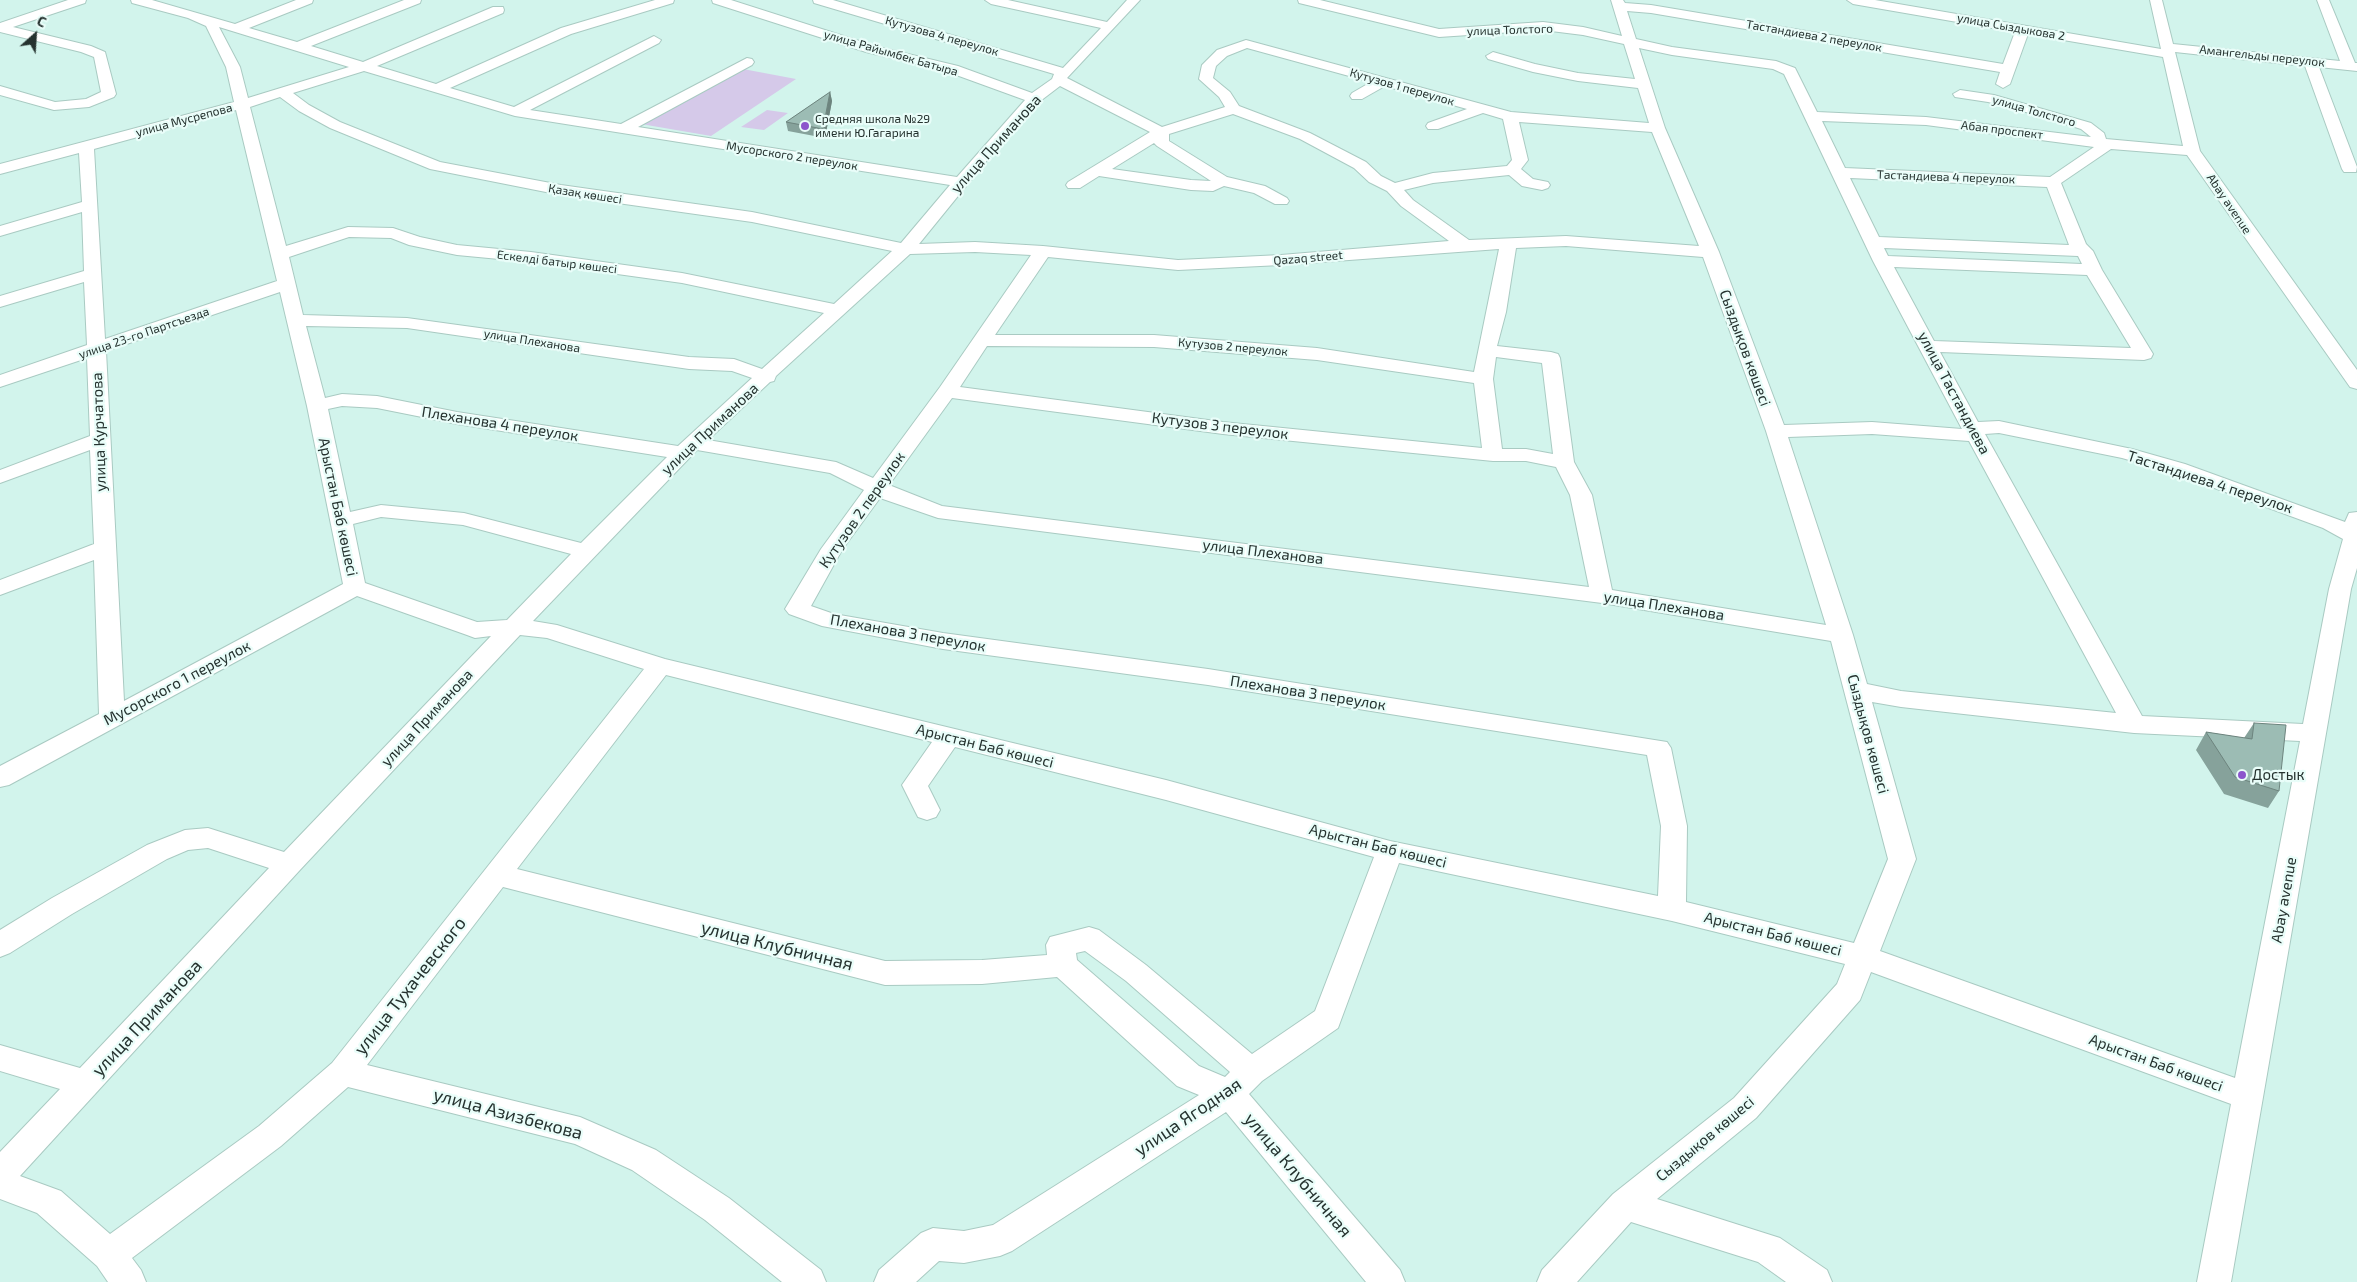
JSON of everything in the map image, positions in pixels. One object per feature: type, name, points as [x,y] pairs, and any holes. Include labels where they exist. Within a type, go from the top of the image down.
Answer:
[{"type":"street","points":[[0,28],[80,0]]},
{"type":"street","name":"Арыстан Баб көшесі","points":[[137,0],[169,9],[193,7],[211,24],[233,67],[244,104],[279,254],[288,283],[294,320],[317,406],[355,587],[475,630],[512,628],[549,630],[660,666],[1166,790],[1390,851],[1672,910],[1863,956],[2249,1097]]},
{"type":"street","points":[[236,28],[307,0]]},
{"type":"street","points":[[300,46],[415,0]]},
{"type":"street","points":[[438,88],[566,30],[668,0]]},
{"type":"street","name":"улица Райымбек Батыра","points":[[718,0],[871,49],[952,69],[1034,99]]},
{"type":"street","name":"Кутузова 4 переулок","points":[[819,0],[1062,76]]},
{"type":"street","points":[[991,0],[1109,26]]},
{"type":"street","name":"улица Приманова","points":[[0,1175],[289,864],[586,551],[688,448],[905,249],[960,182],[1034,99],[1062,76],[1134,0]]},
{"type":"street","name":"улица Толстого","points":[[1304,0],[1439,33],[1543,26],[1629,35],[1672,51],[1776,65]]},
{"type":"street","name":"улица Сыздыкова 2","points":[[1853,0],[2168,51]]},
{"type":"street","name":"Abay avenue","points":[[2156,0],[2192,151],[2357,383]]},
{"type":"street","points":[[2323,0],[2353,66]]},
{"type":"street","name":"Сыздықов көшесі","points":[[1554,1282],[1626,1205],[1745,1108],[1849,991],[1902,859],[1841,635],[1776,431],[1710,252],[1658,128],[1618,3]]},
{"type":"street","name":"Тастандиева 2 переулок","points":[[1618,3],[2008,69]]},
{"type":"street","name":"Мусорского 2 переулок","points":[[193,7],[236,28],[516,112],[960,182]]},
{"type":"street","points":[[366,66],[498,10]]},
{"type":"street","points":[[1516,16],[1576,20],[1629,35]]},
{"type":"street","points":[[0,28],[86,49],[100,55],[109,94],[89,103],[54,106],[0,90]]},
{"type":"street","points":[[2000,92],[2023,29]]},
{"type":"street","points":[[516,112],[654,40]]},
{"type":"street","name":"Кутузов 1 переулок","points":[[1233,109],[1225,95],[1206,79],[1208,65],[1222,53],[1246,44],[1510,116],[1526,119],[1658,128]]},
{"type":"street","name":"Амангельды переулок","points":[[2168,51],[2310,61],[2353,66]]},
{"type":"street","points":[[1493,56],[1532,68],[1578,77],[1644,84]]},
{"type":"street","points":[[2310,61],[2350,169]]},
{"type":"street","points":[[623,129],[747,62]]},
{"type":"street","name":"улица Тастандиева","points":[[1776,65],[1790,71],[1810,116],[1840,173],[1882,261],[2134,724]]},
{"type":"street","name":"улица Мусрепова","points":[[0,169],[244,104],[366,66]]},
{"type":"street","points":[[1062,76],[1161,132]]},
{"type":"street","points":[[1357,96],[1384,81]]},
{"type":"street","name":"Қазақ көшесі","points":[[281,91],[304,108],[335,126],[436,166],[494,179],[561,190],[752,217],[905,249]]},
{"type":"street","name":"улица Толстого","points":[[1960,94],[1989,98],[2086,126],[2099,136],[2103,143]]},
{"type":"street","points":[[1074,185],[1161,132],[1233,109],[1304,136],[1360,165],[1375,179],[1393,188],[1407,203],[1465,245]]},
{"type":"street","points":[[1433,126],[1480,109]]},
{"type":"street","points":[[1510,116],[1520,160],[1512,170]]},
{"type":"street","name":"Абая проспект","points":[[1810,116],[1926,121],[2103,143],[2192,151]]},
{"type":"street","points":[[1161,132],[1162,143],[1222,181],[1260,189],[1280,201]]},
{"type":"street","points":[[1928,346],[2144,354],[2093,270],[2084,251],[2078,246],[2052,182],[2103,143]]},
{"type":"street","name":"улица Курчатова","points":[[86,146],[112,718]]},
{"type":"street","points":[[1393,188],[1433,178],[1512,170],[1528,183],[1542,185]]},
{"type":"street","points":[[1095,171],[1190,185],[1213,186],[1222,181]]},
{"type":"street","name":"Тастандиева 4 переулок","points":[[1840,173],[2052,182]]},
{"type":"street","points":[[0,231],[90,205]]},
{"type":"street","name":"Ескелді батыр көшесі","points":[[279,254],[348,232],[393,233],[415,241],[457,250],[531,257],[682,278],[837,310]]},
{"type":"street","name":"Qazaq street","points":[[905,249],[975,247],[1043,251],[1178,265],[1281,260],[1509,242],[1566,241],[1710,252]]},
{"type":"street","points":[[1493,455],[1483,379],[1509,242]]},
{"type":"street","points":[[1874,242],[2084,251]]},
{"type":"street","name":"Кутузов 2 переулок","points":[[797,609],[832,548],[947,391],[980,340],[1043,251]]},
{"type":"street","points":[[1882,261],[2093,270]]},
{"type":"street","points":[[0,302],[92,274]]},
{"type":"street","name":"улица 23-го Партсъезда","points":[[0,381],[288,283]]},
{"type":"street","name":"улица Плеханова","points":[[294,320],[407,323],[689,364],[734,366],[767,377]]},
{"type":"street","name":"Кутузов 2 переулок","points":[[980,340],[1173,342],[1317,354],[1483,379]]},
{"type":"street","points":[[1487,350],[1551,358],[1564,462],[1581,495],[1602,596]]},
{"type":"street","name":"Кутузов 3 переулок","points":[[947,391],[1222,428],[1493,455],[1526,455],[1564,462]]},
{"type":"street","name":"Плеханова 4 переулок","points":[[317,406],[342,400],[377,402],[457,418],[688,448]]},
{"type":"street","name":"Тастандиева 4 переулок","points":[[1776,431],[1872,428],[1975,432],[1999,427],[2125,453],[2178,468],[2331,524],[2356,531]]},
{"type":"street","points":[[0,477],[99,440]]},
{"type":"street","name":"улица Плеханова","points":[[688,448],[836,468],[896,498],[938,512],[1602,596],[1841,635]]},
{"type":"street","points":[[340,521],[381,511],[464,519],[586,551]]},
{"type":"street","name":"Abay avenue","points":[[2214,1282],[2314,733],[2348,594],[2356,531]]},
{"type":"street","points":[[0,588],[104,548]]},
{"type":"street","name":"Мусорского 1 переулок","points":[[0,778],[355,587]]},
{"type":"street","name":"Плеханова 3 переулок","points":[[797,609],[830,621],[943,641],[1196,676],[1658,748],[1674,826],[1672,910]]},
{"type":"street","name":"улица Тухачевского","points":[[109,1255],[270,1136],[344,1072],[660,666]]},
{"type":"street","points":[[1857,691],[1901,699],[2134,724],[2314,733]]},
{"type":"street","points":[[927,810],[915,785],[949,737]]},
{"type":"street","points":[[0,945],[62,906],[157,852],[185,840],[208,838],[289,864]]},
{"type":"street","name":"улица Ягодная","points":[[891,1282],[933,1244],[964,1247],[1000,1240],[1240,1082],[1327,1019],[1390,851]]},
{"type":"street","name":"улица Клубничная","points":[[497,875],[885,973],[982,972],[1063,965]]},
{"type":"street","name":"улица Клубничная","points":[[1240,1082],[1188,1076],[1063,965],[1060,945],[1089,938],[1136,973],[1240,1082],[1388,1282]]},
{"type":"street","name":"улица Приманова","points":[[0,1058],[86,1083]]},
{"type":"street","name":"улица Азизбекова","points":[[344,1072],[580,1131],[635,1156],[716,1209],[809,1282]]},
{"type":"street","points":[[0,1184],[49,1202],[109,1255],[129,1282]]},
{"type":"street","points":[[1626,1205],[1768,1249],[1815,1282]]},
{"type":"shaded area","points":[[743,69],[796,79],[711,136],[641,124]]},
{"type":"shaded area","points":[[767,110],[788,113],[764,130],[741,127]]},
{"type":"building","points":[[830,92],[823,129],[786,122]]},
{"type":"building","points":[[2254,723],[2286,725],[2279,791],[2235,777],[2206,732],[2252,739]]},
{"type":"place","name":"Средняя школа №29 имени Ю.Гагарина","points":[[805,126]]},
{"type":"place","name":"Достык","points":[[2242,775]]}]
